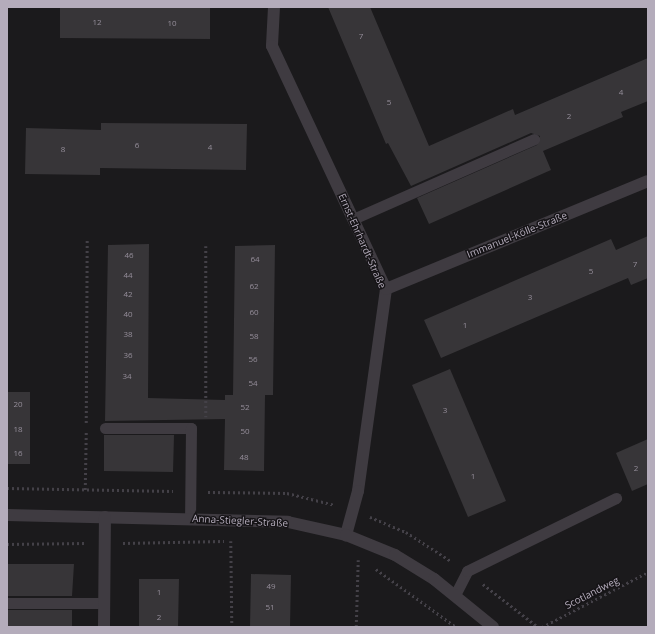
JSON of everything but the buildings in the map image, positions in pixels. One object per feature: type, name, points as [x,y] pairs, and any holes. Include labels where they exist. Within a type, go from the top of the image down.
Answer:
[{"type":"street","name":"Ernst-Ehrhardt-Straße","points":[[274,7],[272,46],[386,289],[358,491],[346,535]]},
{"type":"street","name":"Immanuel-Kölle-Straße","points":[[386,289],[648,181]]},
{"type":"street","name":"Anna-Stiegler-Straße","points":[[7,514],[190,518],[288,522],[346,535],[395,555],[455,596],[493,627]]},
{"type":"street","points":[[104,627],[105,517]]},
{"type":"lane","points":[[353,219],[534,138]]},
{"type":"lane","points":[[105,428],[191,428],[190,518]]},
{"type":"lane","points":[[455,596],[467,571],[616,498]]},
{"type":"lane","points":[[7,603],[104,603]]},
{"type":"path","points":[[85,490],[87,238]]},
{"type":"path","points":[[206,246],[206,420]]},
{"type":"path","points":[[206,484],[206,492]]},
{"type":"path","points":[[232,541],[232,627]]},
{"type":"path","points":[[7,544],[238,541]]},
{"type":"path","points":[[350,555],[358,557],[364,561]]},
{"type":"path","points":[[356,627],[358,557]]},
{"type":"path","points":[[370,565],[456,627]]},
{"type":"path","name":"Scotlandweg","points":[[542,627],[648,572]]}]
